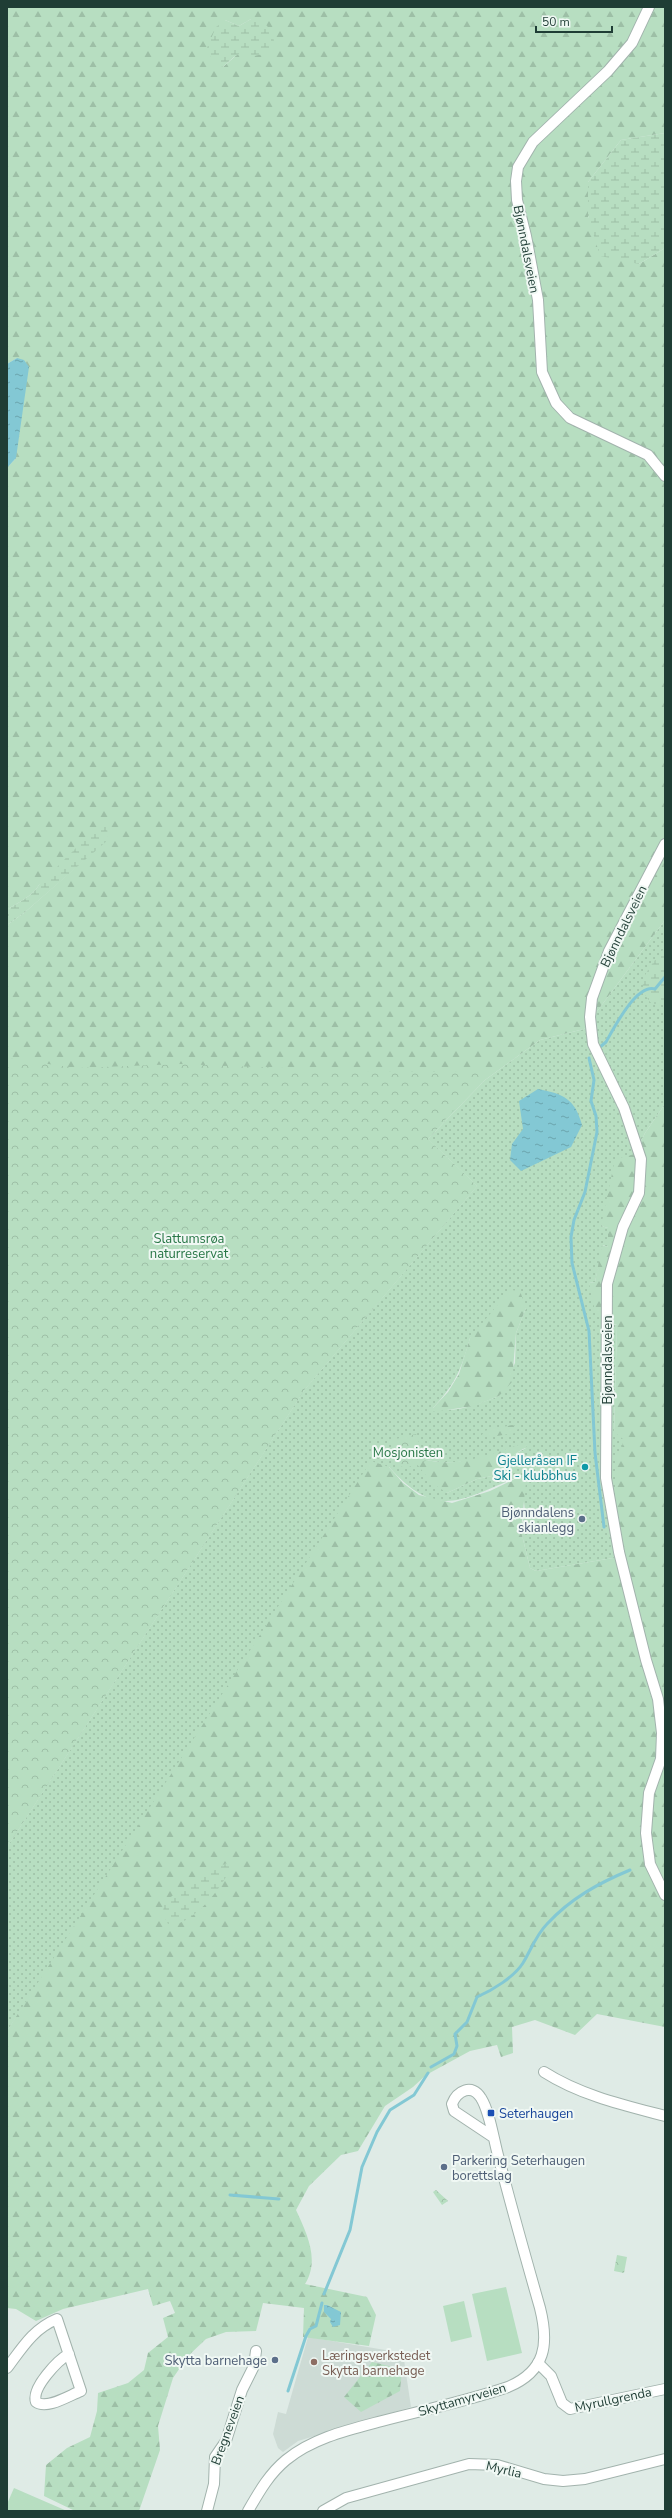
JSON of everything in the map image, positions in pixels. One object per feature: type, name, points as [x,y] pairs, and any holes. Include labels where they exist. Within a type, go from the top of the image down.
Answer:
[{"type":"street","name":"Bjønndalsveien","points":[[649,7],[632,43],[608,71],[533,142],[518,167],[516,181],[517,200],[526,236],[538,300],[542,372],[556,403],[570,418],[648,455],[665,476]]},
{"type":"street","name":"Bjønndalsveien","points":[[665,844],[608,951],[592,998],[590,1017],[593,1044],[624,1108],[641,1159],[639,1193],[623,1227],[607,1284],[606,1472],[619,1552],[646,1660],[658,1699],[662,1733],[661,1759],[649,1793],[646,1833],[650,1864],[665,1895]]},
{"type":"street","points":[[544,2072],[565,2084],[592,2095],[665,2116]]},
{"type":"street","name":"Skyttamyrveien","points":[[248,2511],[264,2484],[277,2469],[298,2451],[326,2438],[508,2387],[527,2376],[538,2363],[545,2344],[544,2325],[493,2138],[481,2097],[470,2090],[458,2094],[452,2104],[454,2111],[461,2118],[493,2138]]},
{"type":"street","points":[[7,2368],[31,2335],[42,2326],[57,2319],[69,2354],[81,2391],[47,2404],[39,2405],[34,2398],[37,2390],[58,2360],[69,2354]]},
{"type":"street","name":"Bregneveien","points":[[207,2511],[214,2484],[215,2457],[226,2441],[242,2390],[254,2366],[256,2351]]},
{"type":"street","name":"Myrullgrenda","points":[[538,2363],[551,2376],[562,2403],[570,2409],[665,2389]]},
{"type":"street","name":"Myrlia","points":[[323,2511],[346,2498],[469,2464],[497,2465],[544,2479],[563,2481],[585,2479],[665,2459]]},
{"type":"shaded area","points":[[308,2337],[403,2353],[411,2407],[298,2441],[283,2452],[278,2448],[273,2434],[278,2412],[286,2414]]},
{"type":"green space","points":[[7,7],[665,7],[665,133],[621,140],[588,182],[588,217],[639,264],[665,248],[665,920],[584,1029],[540,1040],[485,1080],[428,1139],[477,1186],[305,1389],[7,1847],[7,925],[24,913],[108,839],[39,885],[29,896],[7,910],[7,468],[16,458],[17,358],[7,364]],"holes":[[[251,19],[246,51],[240,52],[223,67],[225,20],[239,26]]]},
{"type":"green space","points":[[251,19],[260,19],[272,31],[275,46],[263,54],[254,56],[241,53],[223,67],[216,64],[206,50],[216,27],[225,20],[239,26]]},
{"type":"green space","points":[[665,133],[665,248],[639,264],[600,256],[588,216],[588,182],[621,140]]},
{"type":"green space","points":[[99,825],[107,827],[108,840],[24,913],[7,925],[7,910],[33,893],[39,885]]},
{"type":"green space","points":[[665,920],[665,1104],[645,1133],[601,1226],[608,1228],[608,1247],[603,1245],[595,1282],[589,1283],[605,1322],[617,1325],[614,1431],[623,1438],[625,1556],[536,1571],[530,1568],[521,1531],[525,1511],[521,1476],[467,1498],[452,1501],[437,1500],[423,1495],[407,1484],[389,1467],[7,2031],[7,1847],[305,1389],[477,1186],[428,1139],[485,1080],[540,1040],[584,1029]],"holes":[[[526,1308],[516,1333],[515,1363],[499,1396],[475,1405],[458,1409],[442,1410],[433,1408],[457,1376],[470,1338]],[[526,1448],[515,1454],[497,1475],[477,1479],[447,1493],[422,1459],[461,1462],[487,1458]]]},
{"type":"green space","points":[[665,947],[665,1004],[652,1004],[643,989],[643,982],[649,968]]},
{"type":"green space","name":"Slattumsrøa naturreservat","points":[[7,1058],[76,1068],[181,1064],[361,1071],[452,1072],[476,1067],[483,1077],[428,1139],[477,1186],[305,1389],[7,1847]]},
{"type":"green space","points":[[665,1104],[665,2027],[597,2014],[575,2035],[535,2020],[512,2027],[513,2053],[501,2057],[497,2045],[470,2051],[426,2075],[413,2087],[385,2106],[358,2151],[341,2155],[309,2186],[296,2210],[308,2238],[312,2256],[309,2275],[305,2284],[367,2297],[376,2315],[369,2346],[303,2337],[304,2308],[263,2303],[256,2331],[226,2332],[206,2339],[188,2356],[173,2378],[158,2426],[160,2450],[139,2511],[75,2511],[44,2496],[46,2465],[67,2448],[90,2437],[97,2411],[98,2393],[128,2383],[144,2370],[148,2353],[168,2337],[163,2318],[175,2313],[170,2301],[153,2306],[148,2289],[63,2309],[36,2321],[16,2309],[7,2308],[7,2031],[371,1461],[389,1467],[403,1483],[419,1495],[452,1503],[490,1491],[521,1476],[526,1481],[521,1531],[530,1568],[536,1571],[625,1556],[616,1514],[615,1457],[622,1451],[623,1439],[614,1432],[617,1325],[596,1316],[589,1283],[595,1282],[602,1245],[608,1247],[608,1228],[601,1226],[615,1159],[635,1154],[645,1133]]},
{"type":"green space","points":[[510,1290],[520,1291],[526,1308],[516,1333],[512,1382],[499,1396],[474,1406],[433,1412],[433,1408],[448,1392],[459,1374],[470,1338]]},
{"type":"green space","points":[[512,1425],[519,1427],[515,1433],[491,1437],[482,1435],[484,1431]]},
{"type":"green space","name":"Mosjonisten","points":[[416,1434],[423,1454],[431,1459],[406,1468],[396,1465],[392,1440]]},
{"type":"green space","points":[[525,1443],[529,1445],[515,1454],[497,1475],[477,1479],[447,1493],[432,1483],[416,1463],[422,1459],[436,1462],[449,1462],[474,1459]]},
{"type":"green space","points":[[226,1863],[231,1869],[213,1896],[197,1912],[179,1923],[169,1926],[163,1914],[164,1901]]},
{"type":"green space","points":[[436,2190],[448,2201],[442,2205],[433,2192]]},
{"type":"green space","points":[[617,2255],[627,2257],[624,2273],[614,2271]]},
{"type":"green space","points":[[506,2287],[522,2353],[487,2361],[472,2294]]},
{"type":"green space","points":[[464,2301],[472,2337],[451,2342],[443,2306]]},
{"type":"green space","points":[[372,2362],[402,2369],[400,2391],[361,2412],[344,2397]]},
{"type":"green space","points":[[14,2488],[67,2511],[7,2511],[7,2504]]},
{"type":"water","points":[[17,358],[24,360],[29,367],[16,458],[7,468],[7,364]]},
{"type":"water","points":[[538,1089],[555,1093],[567,1099],[576,1109],[582,1125],[571,1147],[521,1171],[510,1160],[512,1144],[523,1129],[519,1101]]},
{"type":"water","points":[[324,2305],[341,2312],[340,2325],[333,2327],[330,2322],[331,2319],[324,2312]]},
{"type":"waterway","points":[[600,1047],[606,1042],[626,1008],[633,1000],[640,993],[648,989],[655,989],[665,977]]},
{"type":"waterway","points":[[589,1058],[594,1080],[591,1101],[596,1116],[597,1132],[585,1192],[574,1220],[571,1237],[572,1263],[589,1331],[595,1453],[604,1527]]},
{"type":"waterway","points":[[431,2067],[454,2054],[457,2046],[455,2034],[467,2022],[477,1997],[496,1987],[509,1978],[519,1968],[540,1933],[556,1915],[586,1892],[607,1880],[630,1870]]},
{"type":"waterway","points":[[324,2294],[350,2230],[362,2167],[377,2132],[390,2110],[414,2095],[428,2073]]},
{"type":"waterway","points":[[230,2195],[279,2199]]},
{"type":"waterway","points":[[288,2391],[306,2336],[310,2329],[316,2326],[322,2303]]},
{"type":"place","name":"Gjelleråsen IF Ski - klubbhus","points":[[585,1467]]},
{"type":"place","name":"Bjønndalens skianlegg","points":[[582,1519]]},
{"type":"place","name":"Seterhaugen","points":[[491,2113]]},
{"type":"place","name":"Parkering Seterhaugen borettslag","points":[[444,2167]]},
{"type":"place","name":"Skytta barnehage","points":[[275,2360]]},
{"type":"place","name":"Læringsverkstedet Skytta barnehage","points":[[314,2362]]}]
